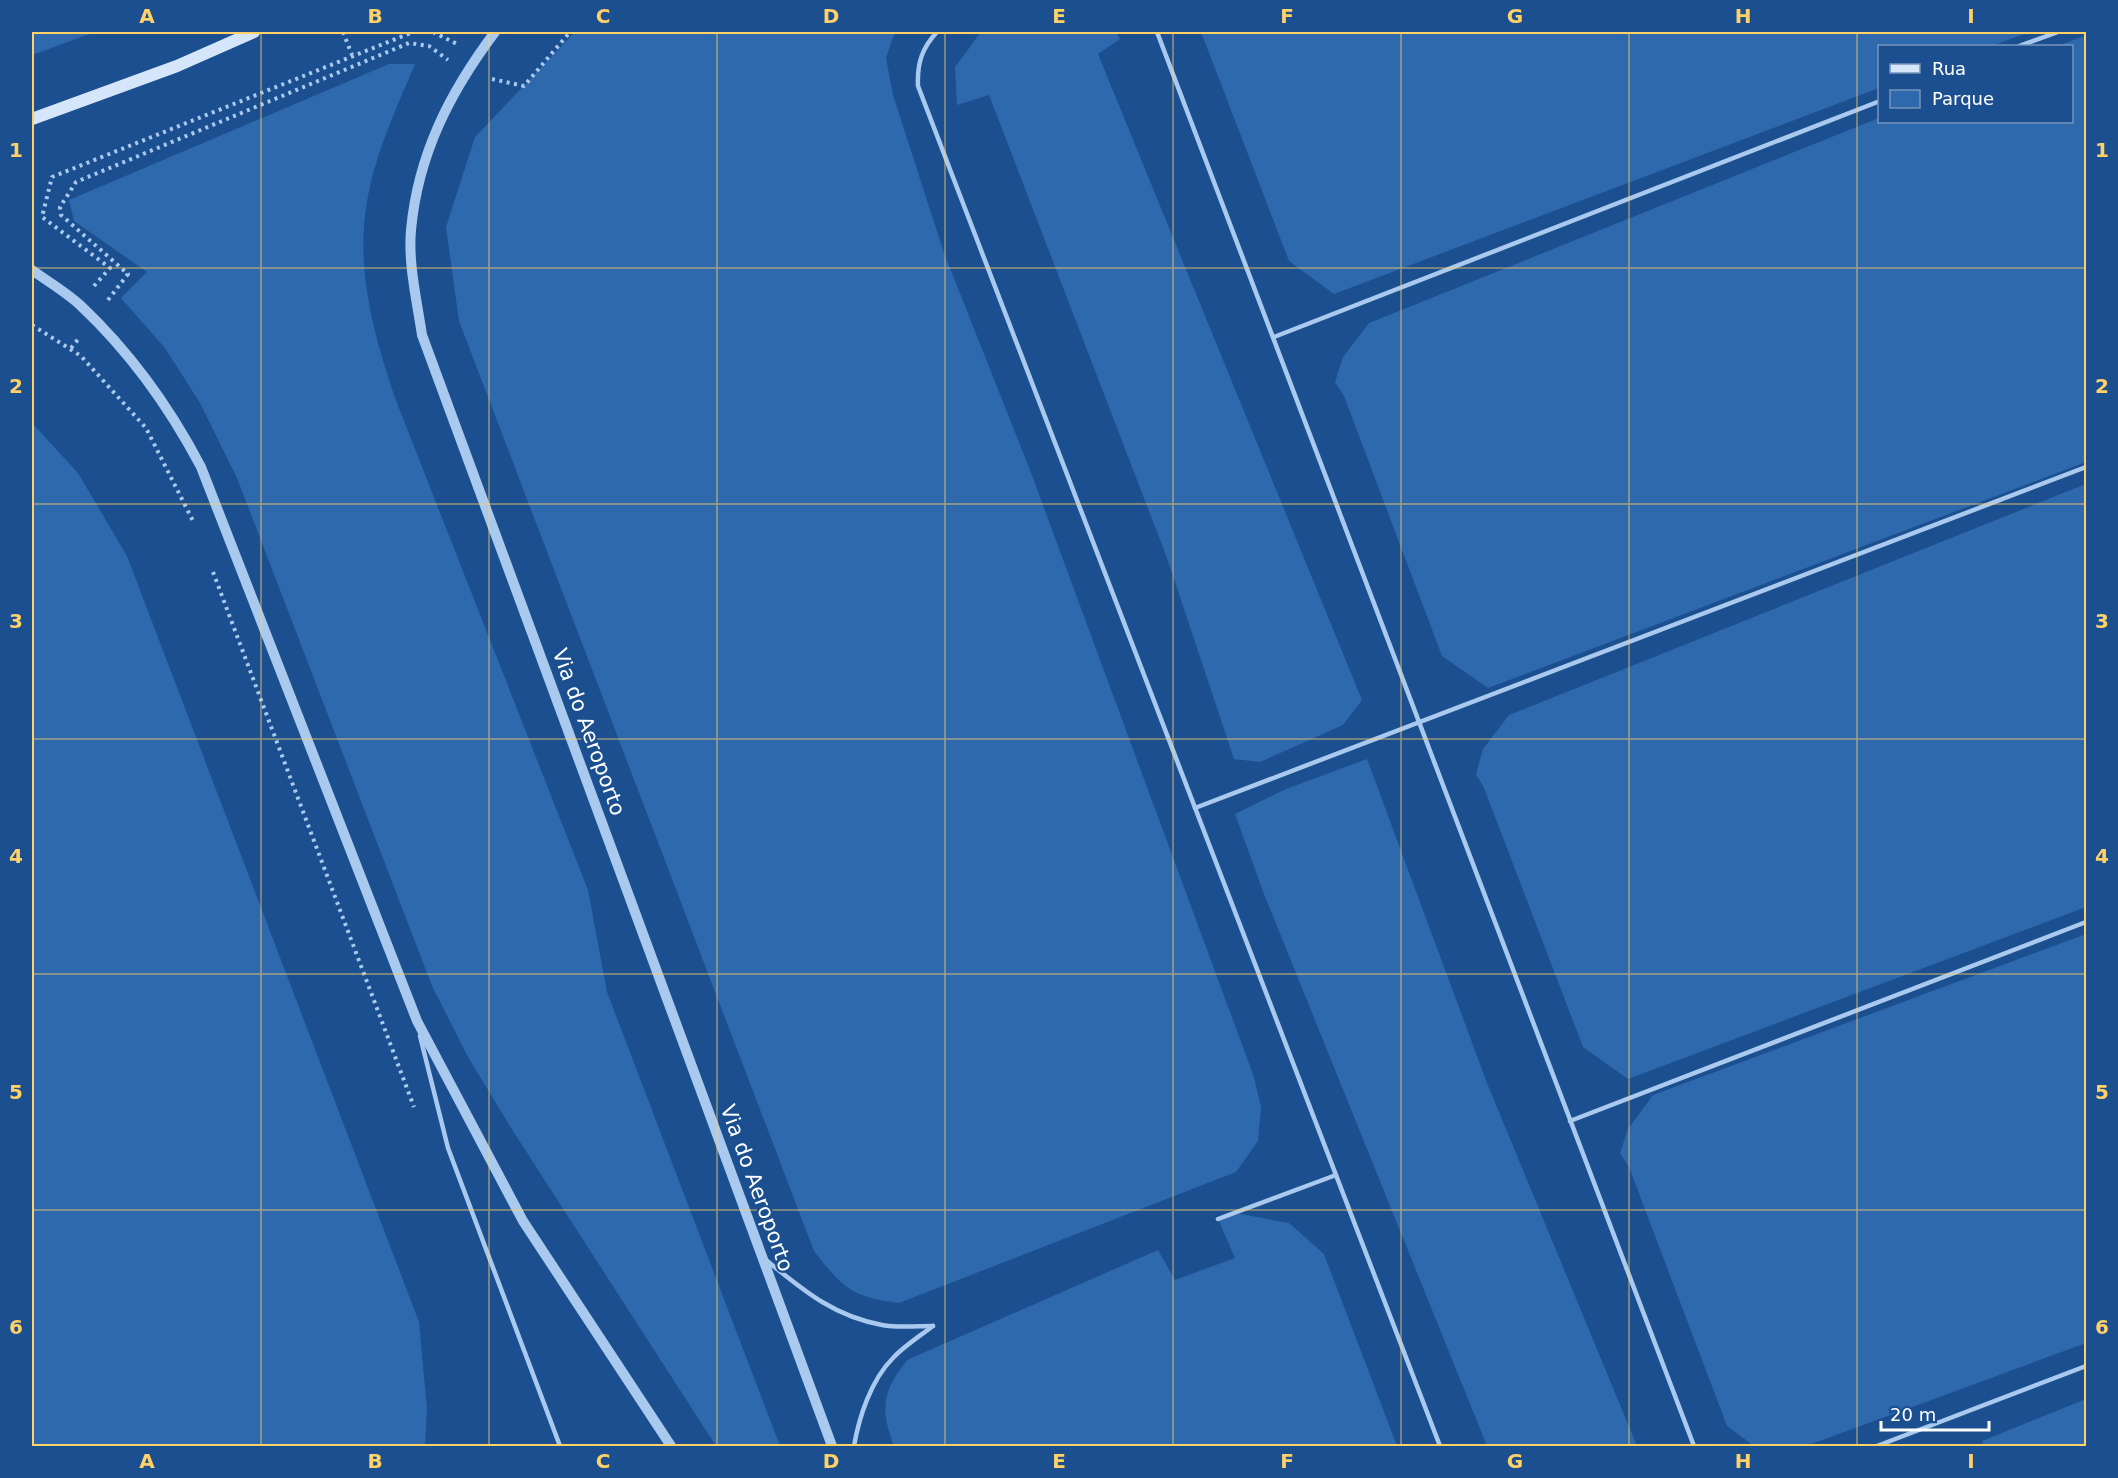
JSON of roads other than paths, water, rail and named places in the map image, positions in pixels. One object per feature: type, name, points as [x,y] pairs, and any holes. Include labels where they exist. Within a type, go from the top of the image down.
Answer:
[{"type":"main road","points":[[32,119],[177,66],[255,32]]},
{"type":"street","name":"Via do Aeroporto","points":[[495,32],[440,119],[420,177],[411,232],[413,279],[422,335],[832,1446]]},
{"type":"street","points":[[32,270],[79,303],[113,340],[175,418],[201,467],[417,1021],[523,1221],[671,1446]]},
{"type":"lane","points":[[937,32],[924,48],[918,66],[918,86],[1440,1446]]},
{"type":"lane","points":[[1157,32],[1694,1446]]},
{"type":"lane","points":[[2022,45],[2058,32]]},
{"type":"lane","points":[[1274,337],[1878,102]]},
{"type":"lane","points":[[1195,808],[2086,467]]},
{"type":"lane","points":[[1570,1121],[2086,922]]},
{"type":"lane","points":[[417,1021],[448,1148],[560,1446]]},
{"type":"lane","points":[[1218,1219],[1336,1175]]},
{"type":"lane","points":[[761,1255],[811,1297],[844,1314],[883,1326],[933,1326],[892,1358],[874,1385],[857,1428],[854,1446]]},
{"type":"lane","points":[[1877,1446],[2086,1366]]}]
